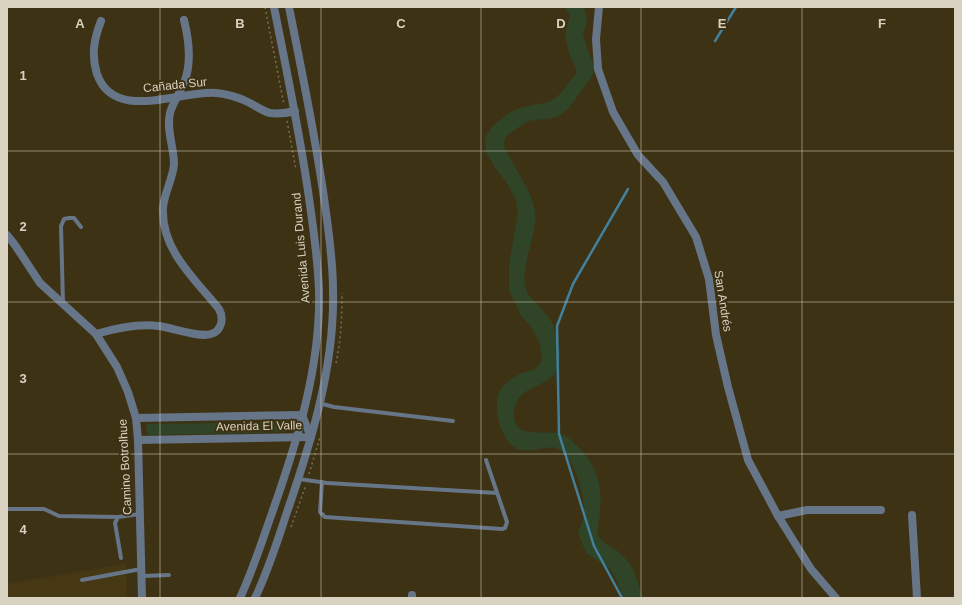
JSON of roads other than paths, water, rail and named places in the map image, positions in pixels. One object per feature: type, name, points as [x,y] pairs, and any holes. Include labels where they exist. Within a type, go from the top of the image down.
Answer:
[{"type":"street","name":"Avenida Luis Durand","points":[[240,598],[262,544],[281,487],[292,437],[311,373],[317,340],[319,290],[313,222],[295,111],[274,7]]},
{"type":"street","points":[[255,598],[275,549],[311,437],[331,341],[333,307],[332,273],[327,220],[315,140],[289,7]]},
{"type":"street","name":"San Andrés","points":[[599,7],[596,39],[598,69],[613,112],[638,155],[663,182],[696,237],[709,278],[716,335],[728,387],[748,460],[778,516],[811,569],[836,598]]},
{"type":"street","name":"Cañada Sur","points":[[101,20],[95,35],[93,54],[100,82],[106,90],[115,97],[126,100],[147,101],[197,94],[221,94],[240,99],[270,113],[295,111]]},
{"type":"street","points":[[96,334],[123,328],[159,326],[202,335],[210,335],[217,331],[221,325],[222,317],[219,309],[177,258],[169,240],[164,223],[164,200],[174,164],[169,119],[172,107],[185,82],[189,61],[188,40],[184,20]]},
{"type":"street","name":"Camino Botrolhue","points":[[7,235],[40,283],[96,334],[117,367],[128,392],[136,418],[138,440],[142,598]]},
{"type":"street","name":"Avenida El Valle","points":[[136,418],[298,415],[311,437]]},
{"type":"street","name":"Avenida El Valle","points":[[138,440],[311,437]]},
{"type":"street","points":[[778,516],[807,510],[881,510]]},
{"type":"street","points":[[912,515],[917,598]]},
{"type":"lane","points":[[63,304],[61,226],[64,219],[69,218],[74,218],[82,226]]},
{"type":"lane","points":[[319,403],[334,407],[453,420]]},
{"type":"lane","points":[[322,482],[320,512],[324,517],[502,529],[506,528],[507,522],[486,460]]},
{"type":"lane","points":[[298,479],[322,482],[497,493]]},
{"type":"lane","points":[[7,509],[44,509],[59,516],[118,517],[140,514]]},
{"type":"lane","points":[[118,517],[115,523],[121,558]]},
{"type":"lane","points":[[82,580],[141,573],[169,575]]},
{"type":"waterway","points":[[715,41],[736,7]]},
{"type":"waterway","points":[[622,598],[594,546],[559,434],[557,326],[573,284],[628,189]]}]
